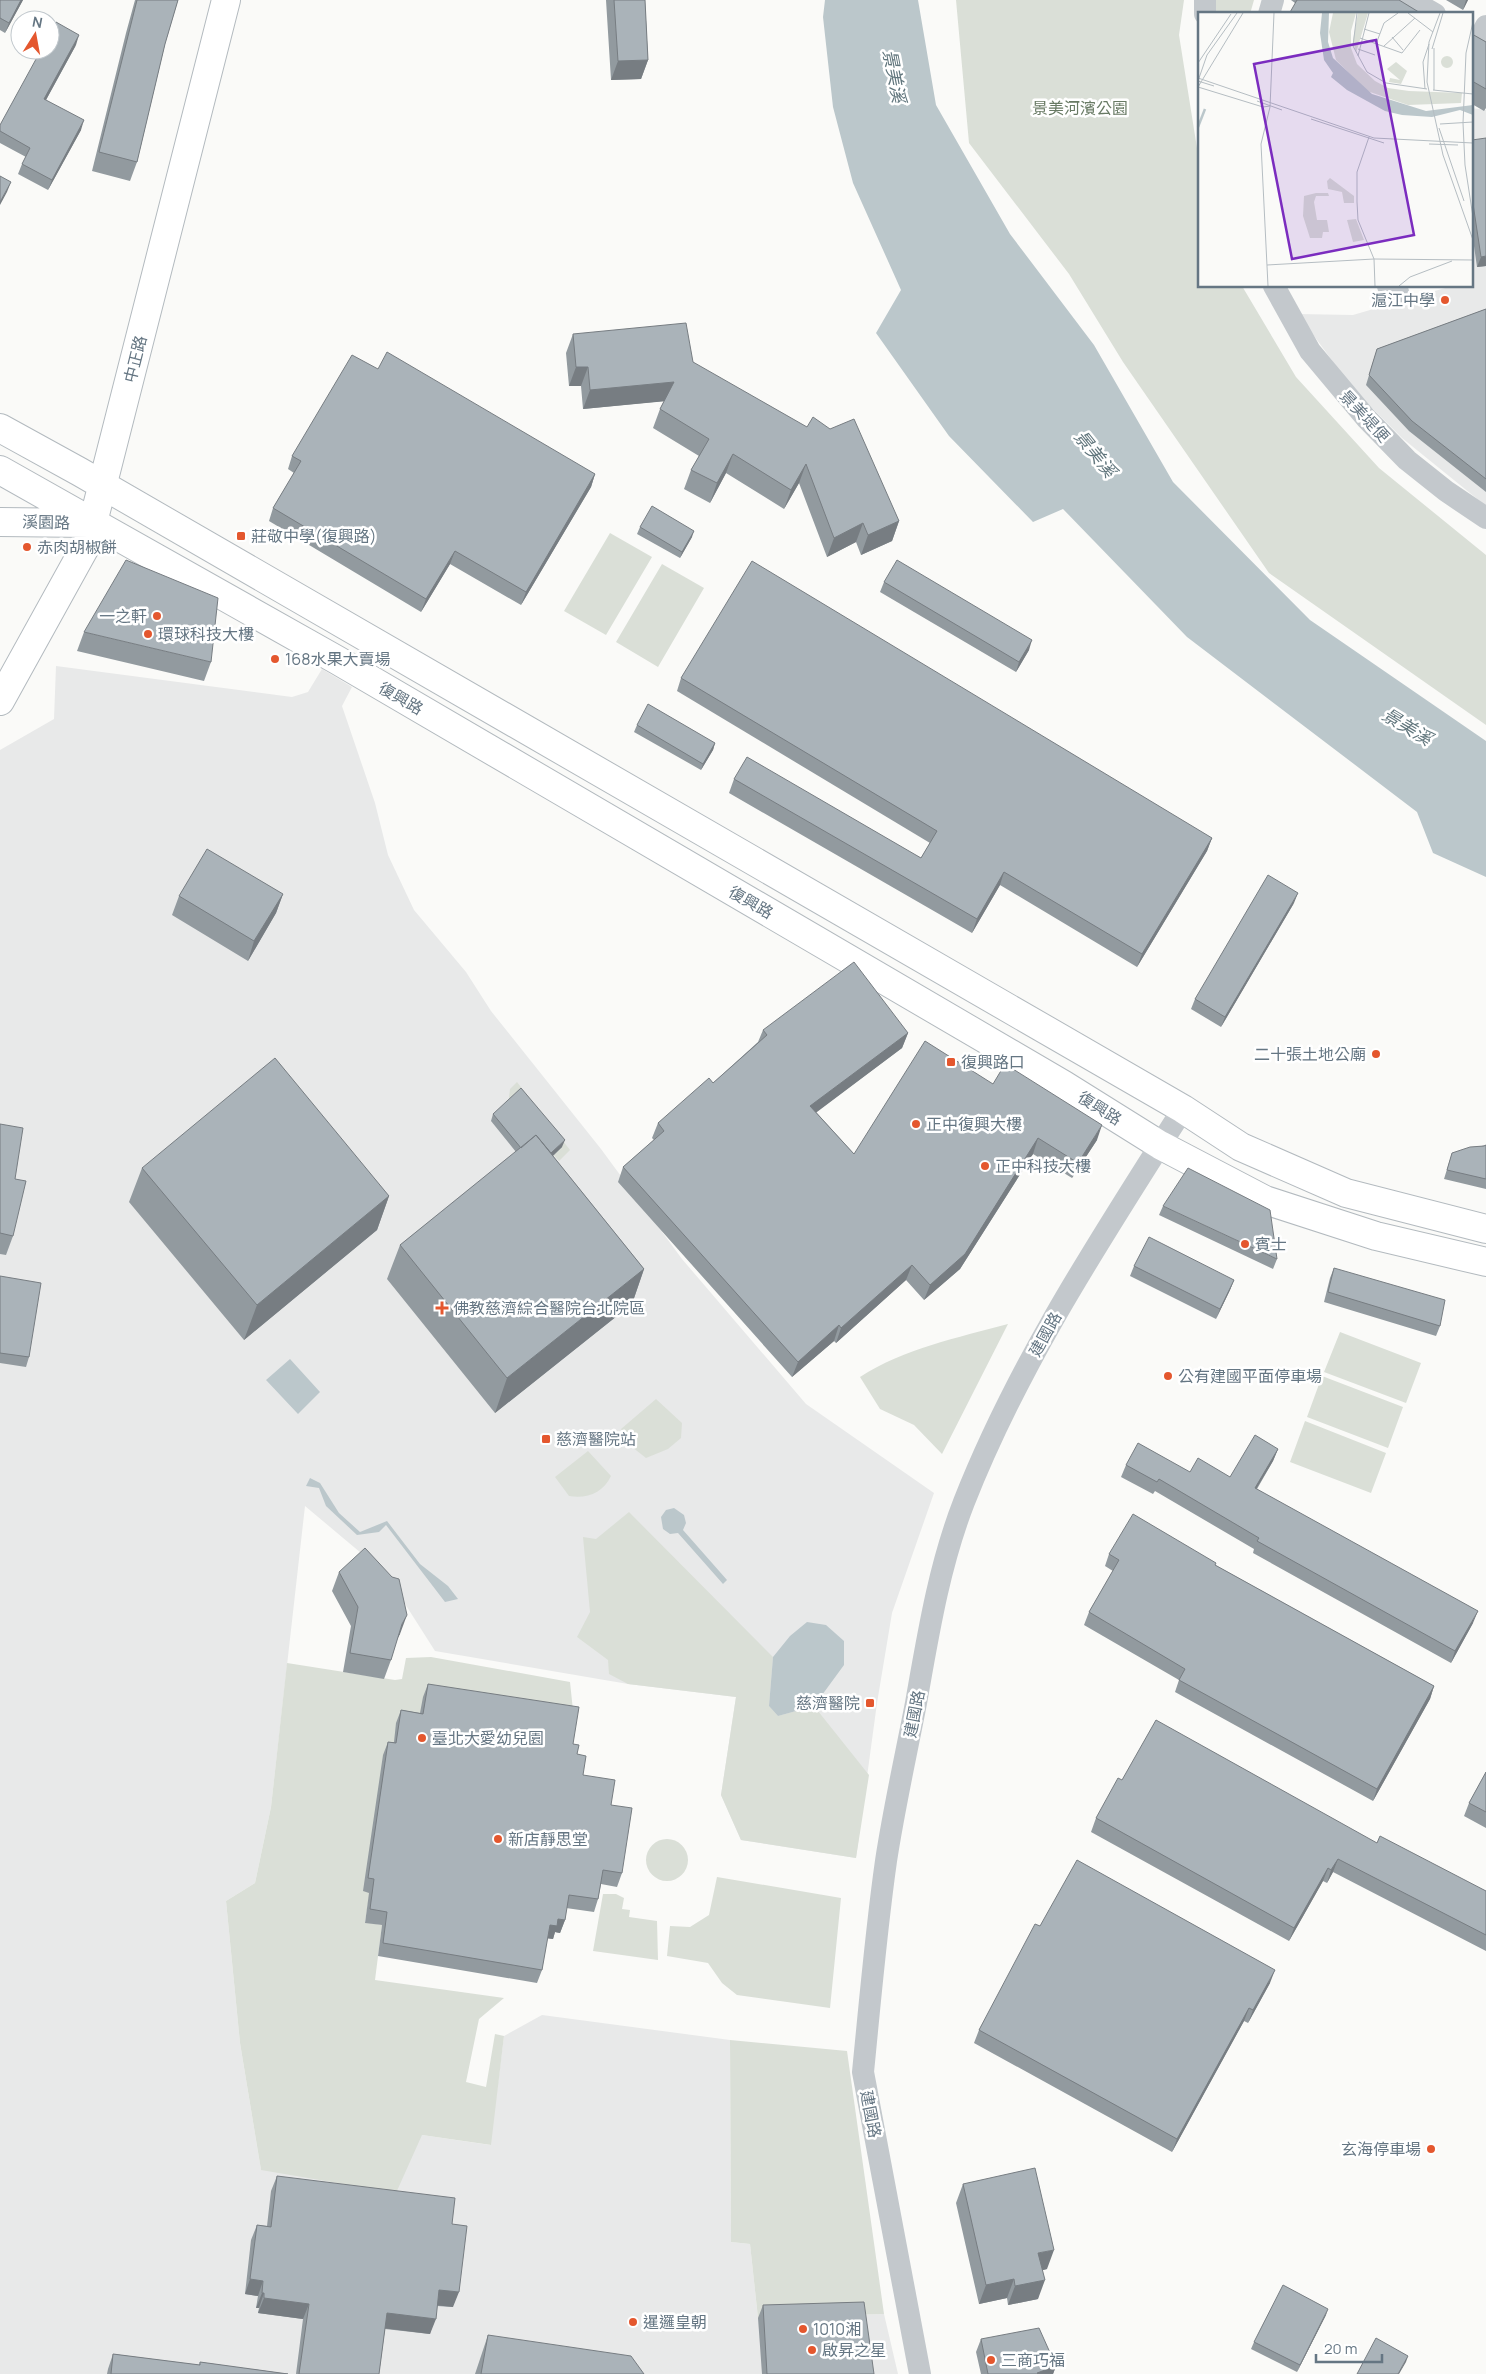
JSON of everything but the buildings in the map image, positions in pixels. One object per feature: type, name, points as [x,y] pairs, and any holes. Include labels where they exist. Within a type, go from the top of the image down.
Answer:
[{"type":"main road","name":"中正路","points":[[0,701],[88,542],[226,0]]},
{"type":"main road","points":[[0,428],[1183,1109],[1241,1147],[1346,1193],[1486,1229]]},
{"type":"main road","name":"復興路","points":[[0,470],[337,660],[1038,1070],[1160,1145],[1266,1200],[1376,1236],[1486,1262]]},
{"type":"main road","name":"溪園路","points":[[0,522],[93,523]]},
{"type":"street","points":[[1270,12],[1274,0]]},
{"type":"street","points":[[1410,0],[1431,12]]},
{"type":"street","name":"景美堤便","points":[[1275,288],[1310,351],[1366,418],[1407,460],[1446,491],[1486,518]]},
{"type":"street","name":"建國路","points":[[920,2374],[863,2072],[865,2038],[887,1859],[932,1615],[945,1560],[963,1504],[1004,1409],[1056,1312],[1183,1109]]},
{"type":"shaded area","name":"滬江中學","points":[[1474,108],[1486,110],[1486,506],[1402,438],[1353,389],[1298,314],[1353,315],[1445,288],[1474,288]]},
{"type":"shaded area","points":[[56,666],[292,697],[308,692],[322,669],[352,687],[342,706],[375,803],[388,855],[414,910],[466,972],[491,1011],[601,1149],[682,1259],[806,1404],[934,1493],[892,1613],[877,1703],[856,1858],[741,1840],[721,1795],[736,1697],[628,1684],[435,1651],[386,1574],[305,1506],[271,1807],[255,1883],[226,1901],[240,2043],[261,2170],[422,2135],[490,2145],[504,2036],[542,2015],[730,2040],[731,2242],[750,2244],[758,2318],[884,2314],[898,2374],[0,2374],[0,750],[54,719]]},
{"type":"green space","name":"景美河濱公園","points":[[956,0],[1184,0],[1179,35],[1198,154],[1198,288],[1243,288],[1296,377],[1379,468],[1486,555],[1486,725],[1269,573],[1123,362],[1069,274],[969,143]]},
{"type":"green space","points":[[1215,0],[1254,0],[1251,12],[1216,12]]},
{"type":"green space","points":[[610,533],[652,557],[606,635],[564,611]]},
{"type":"green space","points":[[662,564],[704,588],[658,667],[616,642]]},
{"type":"green space","points":[[517,1082],[570,1150],[559,1161],[508,1105],[510,1089]]},
{"type":"green space","points":[[1008,1324],[942,1454],[914,1425],[880,1409],[860,1377],[895,1358],[913,1351]]},
{"type":"green space","points":[[1340,1332],[1421,1363],[1406,1403],[1324,1372]]},
{"type":"green space","points":[[1322,1376],[1403,1407],[1388,1448],[1307,1417]]},
{"type":"green space","points":[[656,1399],[682,1423],[681,1438],[668,1449],[646,1458],[632,1447],[621,1429]]},
{"type":"green space","points":[[1305,1421],[1386,1453],[1371,1493],[1290,1462]]},
{"type":"green space","points":[[588,1451],[611,1476],[604,1487],[594,1494],[582,1497],[569,1496],[555,1477]]},
{"type":"green space","points":[[629,1512],[773,1657],[769,1706],[778,1716],[814,1706],[869,1775],[856,1858],[741,1840],[721,1795],[736,1697],[628,1684],[609,1674],[608,1660],[577,1637],[590,1612],[583,1537],[596,1539]]},
{"type":"green space","points":[[431,1657],[570,1682],[574,1720],[418,1727],[392,1756],[365,1922],[382,1925],[375,1980],[504,1998],[479,2019],[466,2082],[486,2087],[495,2034],[504,2036],[491,2145],[422,2135],[396,2193],[261,2170],[240,2043],[226,1901],[255,1883],[271,1807],[287,1663],[395,1680],[402,1679],[406,1658]]},
{"type":"green space","points":[[671,1839],[679,1842],[685,1848],[688,1860],[685,1872],[679,1878],[663,1881],[655,1878],[649,1872],[646,1856],[649,1848],[655,1842]]},
{"type":"green space","points":[[717,1877],[841,1898],[830,2008],[737,1995],[722,1983],[708,1963],[667,1956],[670,1926],[690,1927],[709,1915]]},
{"type":"green space","points":[[603,1894],[616,1894],[624,1898],[622,1909],[630,1910],[629,1917],[657,1921],[658,1960],[593,1951]]},
{"type":"green space","points":[[730,2040],[847,2051],[884,2314],[758,2318],[750,2244],[731,2242]]},
{"type":"water","name":"景美溪","points":[[825,0],[918,0],[936,105],[1010,234],[1094,345],[1173,482],[1310,620],[1486,741],[1486,877],[1433,853],[1417,812],[1187,637],[1063,509],[1033,522],[949,436],[876,333],[901,290],[853,183],[833,107],[823,17]]},
{"type":"water","points":[[290,1359],[320,1392],[298,1414],[266,1380]]},
{"type":"water","points":[[310,1478],[320,1483],[339,1513],[360,1532],[387,1521],[420,1564],[448,1586],[458,1599],[445,1602],[386,1525],[379,1532],[357,1535],[326,1506],[319,1488],[306,1486]]},
{"type":"water","points":[[674,1508],[684,1515],[686,1523],[683,1530],[727,1580],[723,1584],[678,1533],[670,1534],[663,1529],[661,1517],[666,1510]]},
{"type":"water","points":[[807,1622],[826,1625],[844,1641],[844,1665],[814,1706],[778,1716],[769,1706],[773,1657],[790,1636]]},
{"type":"place","name":"滬江中學","points":[[1445,300]]},
{"type":"place","name":"莊敬中學(復興路)","points":[[241,536]]},
{"type":"place","name":"赤肉胡椒餅","points":[[27,547]]},
{"type":"place","name":"一之軒","points":[[157,616]]},
{"type":"place","name":"環球科技大樓","points":[[148,634]]},
{"type":"place","name":"168水果大賣場","points":[[275,659]]},
{"type":"place","name":"二十張土地公廟","points":[[1376,1054]]},
{"type":"place","name":"復興路口","points":[[951,1062]]},
{"type":"place","name":"正中復興大樓","points":[[916,1124]]},
{"type":"place","name":"正中科技大樓","points":[[985,1166]]},
{"type":"place","name":"賓士","points":[[1245,1244]]},
{"type":"place","name":"佛教慈濟綜合醫院台北院區","points":[[442,1308]]},
{"type":"place","name":"公有建國平面停車場","points":[[1168,1376]]},
{"type":"place","name":"慈濟醫院站","points":[[546,1439]]},
{"type":"place","name":"慈濟醫院","points":[[870,1703]]},
{"type":"place","name":"臺北大愛幼兒園","points":[[422,1738]]},
{"type":"place","name":"新店靜思堂","points":[[498,1839]]},
{"type":"place","name":"玄海停車場","points":[[1431,2149]]},
{"type":"place","name":"暹邏皇朝","points":[[633,2322]]},
{"type":"place","name":"1010湘","points":[[803,2329]]},
{"type":"place","name":"啟昇之星","points":[[812,2350]]},
{"type":"place","name":"三商巧福","points":[[991,2360]]}]
